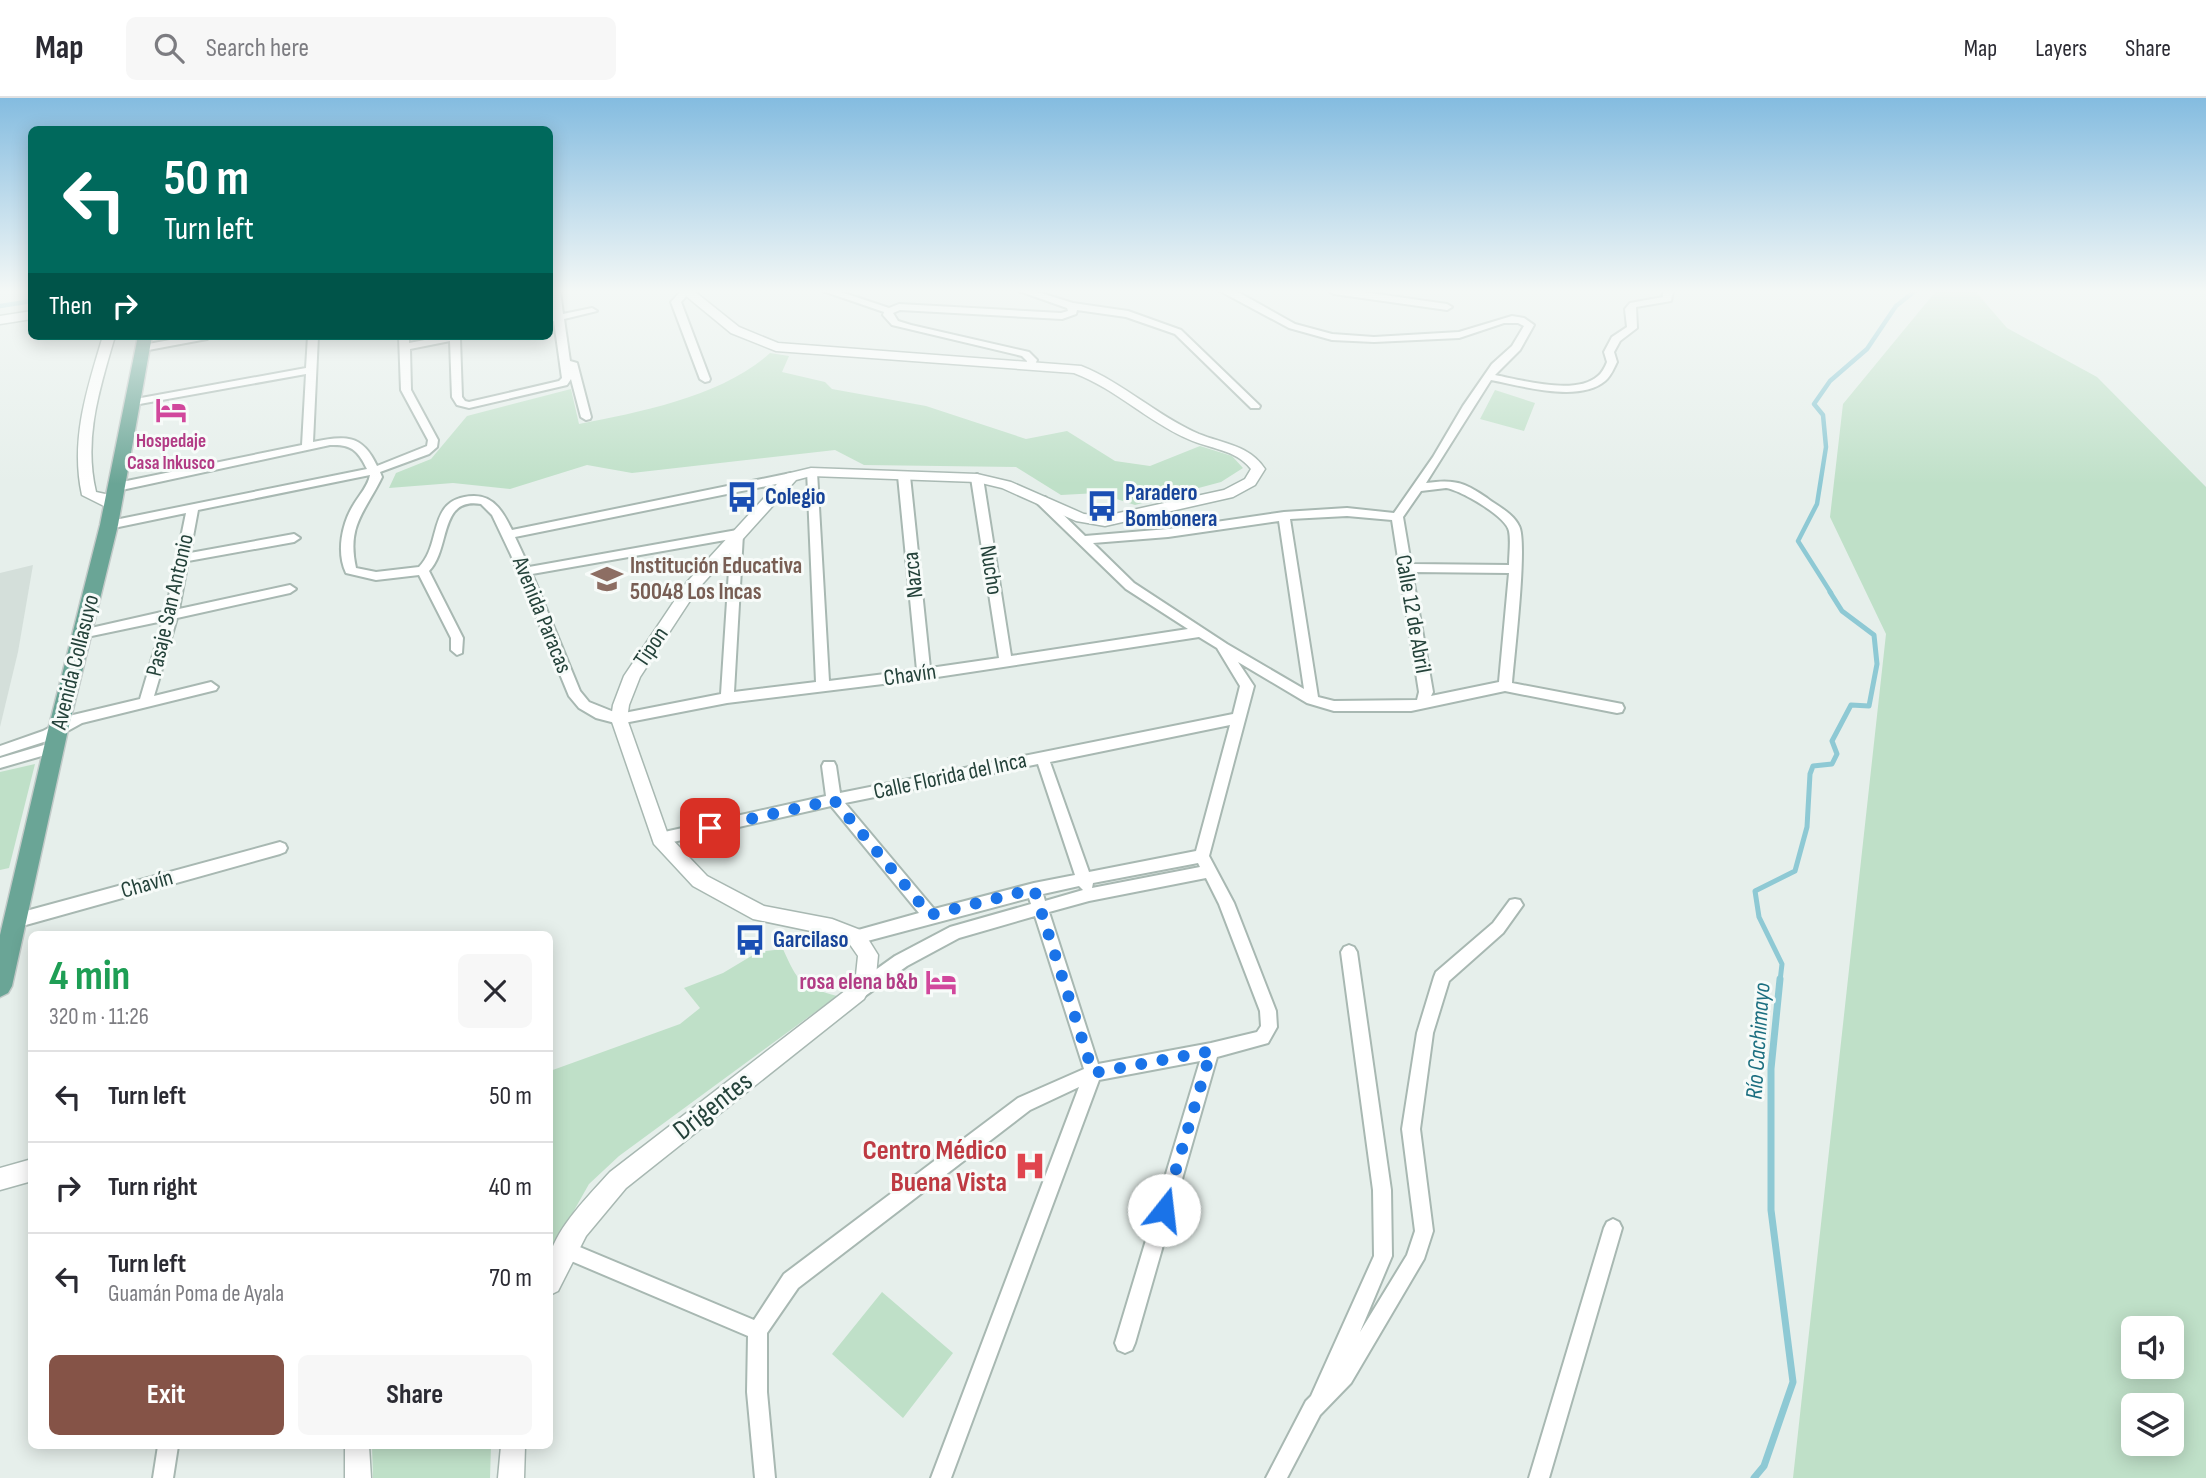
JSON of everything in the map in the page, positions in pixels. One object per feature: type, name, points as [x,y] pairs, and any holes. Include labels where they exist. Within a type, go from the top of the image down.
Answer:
[{"type":"main road","name":"Avenida Collasuyo","points":[[0,986],[56,739],[109,525],[142,355]]},
{"type":"street","points":[[104,355],[87,416],[82,473],[89,495],[104,501],[115,493],[307,448],[353,441],[359,444],[373,471],[375,481],[356,511],[346,544],[350,570],[358,574],[383,576],[423,570],[457,638],[457,650]]},
{"type":"street","points":[[307,448],[311,355]]},
{"type":"street","points":[[109,525],[373,471],[413,458],[432,447],[431,433],[406,390],[405,355]]},
{"type":"street","points":[[458,355],[457,397],[461,403],[469,405],[555,387],[567,378],[562,355]]},
{"type":"street","points":[[567,355],[586,417]]},
{"type":"street","points":[[696,355],[705,379]]},
{"type":"street","points":[[508,535],[811,472],[977,478],[1006,485],[1082,518],[1105,521],[1124,519],[1228,494],[1250,482],[1258,469],[1252,460],[1243,454],[1194,437],[1158,418],[1103,380],[1076,369],[903,355]]},
{"type":"street","points":[[1025,355],[1033,362],[1030,365]]},
{"type":"street","points":[[1202,355],[1255,406]]},
{"type":"street","points":[[1081,540],[1168,533],[1284,516],[1347,512],[1397,517],[1489,377],[1507,355]]},
{"type":"street","points":[[1489,377],[1562,388],[1588,384],[1602,379],[1612,362],[1610,355]]},
{"type":"street","points":[[134,402],[310,370]]},
{"type":"street","points":[[811,472],[823,686]]},
{"type":"street","name":"Nazca","points":[[904,476],[924,674]]},
{"type":"street","name":"Tipon","points":[[619,719],[621,705],[632,676],[692,586],[792,477]]},
{"type":"street","name":"Nucho","points":[[977,478],[1006,662]]},
{"type":"street","points":[[1417,488],[1446,484],[1463,487],[1507,518],[1515,528],[1515,569],[1505,687]]},
{"type":"street","name":"Avenida Paracas","points":[[423,570],[437,554],[440,524],[447,512],[456,505],[476,498],[487,502],[498,514],[527,571],[575,693],[584,705],[619,719]]},
{"type":"street","name":"Calle 12 de Abril","points":[[1041,500],[1130,586],[1312,700],[1334,706],[1411,706],[1422,703],[1426,692],[1397,517]]},
{"type":"street","name":"Pasaje San Antonio","points":[[146,702],[172,613],[193,508]]},
{"type":"street","points":[[1284,516],[1312,700]]},
{"type":"street","points":[[527,571],[737,534],[727,698]]},
{"type":"street","points":[[181,558],[294,538]]},
{"type":"street","points":[[1404,568],[1515,569]]},
{"type":"street","points":[[82,634],[290,589]]},
{"type":"street","name":"Chavín","points":[[619,719],[727,698],[924,674],[1200,632]]},
{"type":"street","name":"Calle 12 de Abril","points":[[1207,863],[1247,686],[1221,645]]},
{"type":"street","points":[[0,763],[56,739],[78,719],[211,687]]},
{"type":"street","points":[[1422,703],[1505,687],[1617,708]]},
{"type":"street","name":"Calle Florida del Inca","points":[[660,839],[834,800],[1240,718]]},
{"type":"street","points":[[619,719],[660,839],[700,881],[760,913],[832,926],[856,937],[868,955],[866,976],[857,993]]},
{"type":"street","points":[[0,751],[56,739]]},
{"type":"street","points":[[1042,757],[1089,895]]},
{"type":"street","points":[[829,766],[834,800],[930,915]]},
{"type":"street","name":"Chavín","points":[[15,921],[280,848]]},
{"type":"street","points":[[857,993],[931,943],[1083,877],[1207,863]]},
{"type":"street","points":[[856,937],[930,915],[1036,898],[1089,895],[1207,863]]},
{"type":"street","points":[[765,1478],[757,1392],[758,1331],[791,1281],[1024,1104],[1093,1073],[1211,1051],[1262,1038],[1269,1027],[1268,1010],[1207,863]]},
{"type":"street","points":[[941,1478],[1093,1073],[1036,898]]},
{"type":"street","points":[[1313,1408],[1344,1376],[1415,1259],[1424,1231],[1411,1129],[1425,1033],[1442,978],[1498,928],[1515,905]]},
{"type":"street","points":[[1276,1478],[1365,1301],[1383,1256],[1382,1190],[1349,951]]},
{"type":"street","name":"Drigentes","points":[[553,1275],[563,1249],[585,1217],[618,1180],[857,993]]},
{"type":"street","points":[[1125,1343],[1211,1051]]},
{"type":"street","points":[[0,1179],[28,1171]]},
{"type":"street","points":[[1539,1478],[1613,1228]]},
{"type":"street","points":[[563,1249],[758,1331]]},
{"type":"street","points":[[163,1478],[167,1449]]},
{"type":"street","points":[[357,1449],[358,1478]]},
{"type":"street","points":[[510,1478],[513,1449]]},
{"type":"shaded area","points":[[33,565],[18,652],[0,727],[0,573]]},
{"type":"green space","points":[[767,355],[789,356],[782,372],[825,382],[832,389],[926,406],[1026,439],[1067,431],[1115,461],[1150,466],[1200,446],[1232,456],[1243,468],[1221,482],[1135,505],[1098,493],[1061,495],[1016,467],[864,465],[835,450],[632,473],[587,465],[510,489],[453,483],[389,488],[396,473],[431,459],[467,416],[571,389],[579,424],[680,400],[729,381]]},
{"type":"green space","points":[[1883,355],[2057,355],[2097,377],[2206,487],[2206,1478],[1793,1478],[1886,634],[1830,517],[1843,404]]},
{"type":"green space","points":[[1495,390],[1535,403],[1524,431],[1480,419]]},
{"type":"green space","points":[[35,764],[9,868],[0,870],[0,772]]},
{"type":"green space","points":[[783,949],[802,981],[815,989],[837,996],[619,1156],[589,1184],[553,1248],[553,1070],[680,1024],[700,1008],[684,988],[723,973],[758,952]]},
{"type":"green space","points":[[882,1292],[953,1353],[903,1418],[832,1354]]},
{"type":"green space","points":[[372,1449],[491,1449],[490,1478],[373,1478]]},
{"type":"waterway","name":"Río Cachimayo","points":[[1831,593],[1798,541],[1817,504],[1826,447],[1823,415],[1814,404],[1830,381],[1860,355]]},
{"type":"waterway","name":"Río Cachimayo","points":[[1780,981],[1782,964],[1759,917],[1755,891],[1795,871],[1807,827],[1810,774],[1813,766],[1832,764],[1837,754],[1832,741],[1851,705],[1869,706],[1877,664],[1874,635],[1842,611],[1830,592]]},
{"type":"waterway","name":"Río Cachimayo","points":[[1754,1478],[1764,1466],[1793,1382],[1771,1210],[1771,1069],[1780,979]]},
{"type":"place","name":"Hospedaje Casa Inkusco","points":[[171,410]]},
{"type":"place","name":"Colegio","points":[[742,497]]},
{"type":"place","name":"Paradero Bombonera","points":[[1102,506]]},
{"type":"place","name":"Institución Educativa 50048 Los Incas","points":[[607,579]]},
{"type":"place","name":"Garcilaso","points":[[750,940]]},
{"type":"place","name":"rosa elena b&b","points":[[941,982]]},
{"type":"place","name":"Centro Médico Buena Vista","points":[[1030,1166]]},
{"type":"route","points":[[710,828],[834,800],[930,915],[1034,889],[1093,1073],[1211,1051],[1164,1210]]}]
